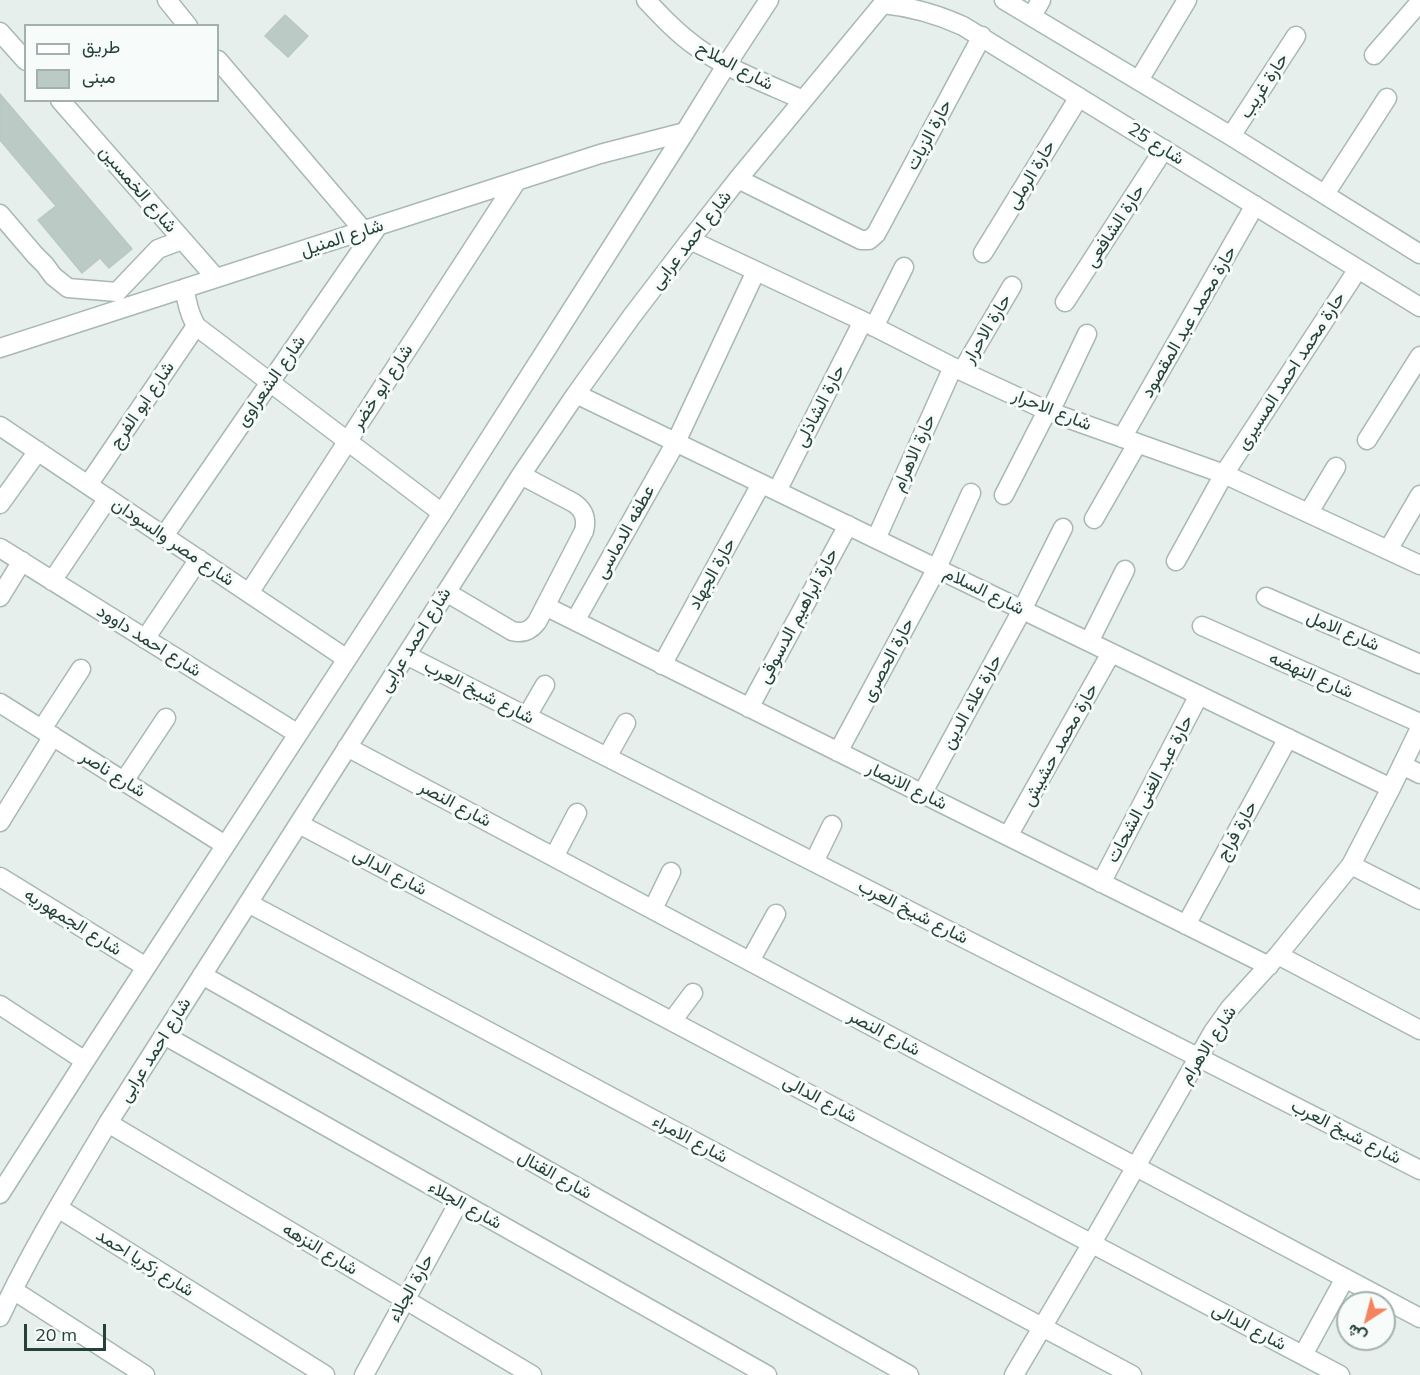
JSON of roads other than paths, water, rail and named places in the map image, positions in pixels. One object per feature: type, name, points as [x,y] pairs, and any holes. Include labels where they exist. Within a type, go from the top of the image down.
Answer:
[{"type":"street","points":[[166,0],[186,24]]},
{"type":"street","name":"شارع الملاح","points":[[646,0],[669,25],[712,57],[803,100]]},
{"type":"street","points":[[0,1194],[442,513],[770,0]]},
{"type":"street","points":[[1005,0],[1231,136],[1420,254]]},
{"type":"street","points":[[1032,16],[1041,0]]},
{"type":"street","points":[[1139,80],[1186,0]]},
{"type":"street","name":"شارع 25","points":[[885,2],[944,17],[981,36],[1420,307]]},
{"type":"street","name":"شارع احمد عرابى","points":[[0,1317],[57,1208],[108,1124],[521,475],[632,316],[690,240],[885,2]]},
{"type":"street","points":[[1374,55],[1420,2]]},
{"type":"street","points":[[0,32],[24,59]]},
{"type":"street","name":"حارة الزيات","points":[[738,179],[861,240],[869,240],[876,234],[981,36]]},
{"type":"street","name":"حارة غريب","points":[[1231,136],[1296,36]]},
{"type":"street","points":[[219,61],[371,228]]},
{"type":"street","name":"حارة الرملى","points":[[983,253],[1079,97]]},
{"type":"street","points":[[1325,195],[1387,98]]},
{"type":"street","name":"شارع الخمسين","points":[[62,102],[216,278]]},
{"type":"street","name":"شارع المنيل","points":[[0,348],[600,154],[686,132]]},
{"type":"street","name":"حارة الشافعى","points":[[1065,302],[1164,149]]},
{"type":"street","name":"شارع ابو خضر","points":[[249,593],[516,182]]},
{"type":"street","name":"حارة محمد عبد المقصود","points":[[1094,519],[1130,441],[1255,205]]},
{"type":"street","points":[[0,214],[53,276],[68,288],[117,292],[158,249],[182,240]]},
{"type":"street","name":"شارع الشعراوى","points":[[164,536],[270,382],[371,228]]},
{"type":"street","name":"شارع الاحرار","points":[[690,240],[1048,411],[1224,474],[1420,565]]},
{"type":"street","name":"حارة الشاذلى","points":[[769,487],[904,267]]},
{"type":"street","name":"حارة محمد احمد المسيرى","points":[[1176,561],[1224,474],[1358,269]]},
{"type":"street","name":"عطفه الدماسى","points":[[575,621],[676,442],[756,271]]},
{"type":"street","name":"حارة الاحرار","points":[[957,369],[1012,286]]},
{"type":"street","points":[[184,288],[188,308],[196,326],[442,513]]},
{"type":"street","name":"شارع ابو الفرج","points":[[88,485],[196,326]]},
{"type":"street","points":[[1004,495],[1088,334]]},
{"type":"street","points":[[1367,440],[1420,356]]},
{"type":"street","name":"حارة الاهرام","points":[[876,539],[957,369]]},
{"type":"street","name":"شارع السلام","points":[[576,394],[1391,788]]},
{"type":"street","name":"شارع مصر والسودان","points":[[0,426],[347,659]]},
{"type":"street","points":[[0,504],[38,451]]},
{"type":"street","points":[[1309,512],[1335,467]]},
{"type":"street","points":[[446,592],[512,631],[518,633],[533,627],[585,531],[585,518],[574,503],[521,475]]},
{"type":"street","name":"حارة الجهاد","points":[[662,665],[769,487]]},
{"type":"street","name":"حارة الحصرى","points":[[838,752],[937,568],[971,493]]},
{"type":"street","points":[[1388,550],[1420,495]]},
{"type":"street","points":[[52,581],[108,498]]},
{"type":"street","name":"حارة ابراهيم الدسوقى","points":[[749,708],[848,525]]},
{"type":"street","name":"حارة علاء الدين","points":[[922,794],[1022,610],[1063,528]]},
{"type":"street","name":"شارع احمد داوود","points":[[0,548],[298,734]]},
{"type":"street","points":[[145,639],[199,560]]},
{"type":"street","points":[[0,597],[22,561]]},
{"type":"street","points":[[1089,642],[1125,570]]},
{"type":"street","name":"شارع الامل","points":[[1266,597],[1420,664]]},
{"type":"street","name":"شارع الانصار","points":[[544,606],[1186,925],[1274,961],[1420,1030]]},
{"type":"street","name":"شارع النهضه","points":[[1202,626],[1420,723]]},
{"type":"street","name":"حارة محمد حشيش","points":[[1008,837],[1111,653]]},
{"type":"street","name":"شارع شيخ العرب","points":[[406,655],[1420,1170]]},
{"type":"street","points":[[0,822],[81,669]]},
{"type":"street","points":[[527,716],[545,685]]},
{"type":"street","name":"حارة عبد الغنى الشحات","points":[[1101,883],[1199,695]]},
{"type":"street","name":"شارع ناصر","points":[[0,703],[225,845]]},
{"type":"street","points":[[124,781],[166,718]]},
{"type":"street","points":[[607,757],[626,723]]},
{"type":"street","name":"شارع الاهرام","points":[[1014,1375],[1213,1032],[1230,1008],[1274,961],[1351,865],[1420,728]]},
{"type":"street","name":"حارة فراج","points":[[1186,925],[1288,738]]},
{"type":"street","name":"شارع النصر","points":[[347,747],[1420,1318]]},
{"type":"street","points":[[1402,765],[1420,774]]},
{"type":"street","points":[[554,857],[577,813]]},
{"type":"street","name":"شارع الدالى","points":[[298,824],[1340,1375]]},
{"type":"street","points":[[814,862],[832,825]]},
{"type":"street","points":[[1351,865],[1420,900]]},
{"type":"street","points":[[653,909],[671,872]]},
{"type":"street","name":"شارع الجمهوريه","points":[[0,877],[146,967]]},
{"type":"street","name":"شارع الامراء","points":[[248,903],[1132,1375]]},
{"type":"street","points":[[750,962],[777,914]]},
{"type":"street","name":"شارع القنال","points":[[202,975],[909,1375]]},
{"type":"street","points":[[672,1021],[693,993]]},
{"type":"street","points":[[0,1005],[85,1061]]},
{"type":"street","name":"شارع الجلاء","points":[[164,1035],[767,1375]]},
{"type":"street","name":"شارع النزهه","points":[[108,1124],[532,1375]]},
{"type":"street","name":"حارة الجلاء","points":[[364,1375],[459,1202]]},
{"type":"street","name":"شارع زكريا احمد","points":[[57,1208],[325,1375]]},
{"type":"street","points":[[1303,1355],[1345,1278]]},
{"type":"street","points":[[13,1290],[145,1375]]}]
